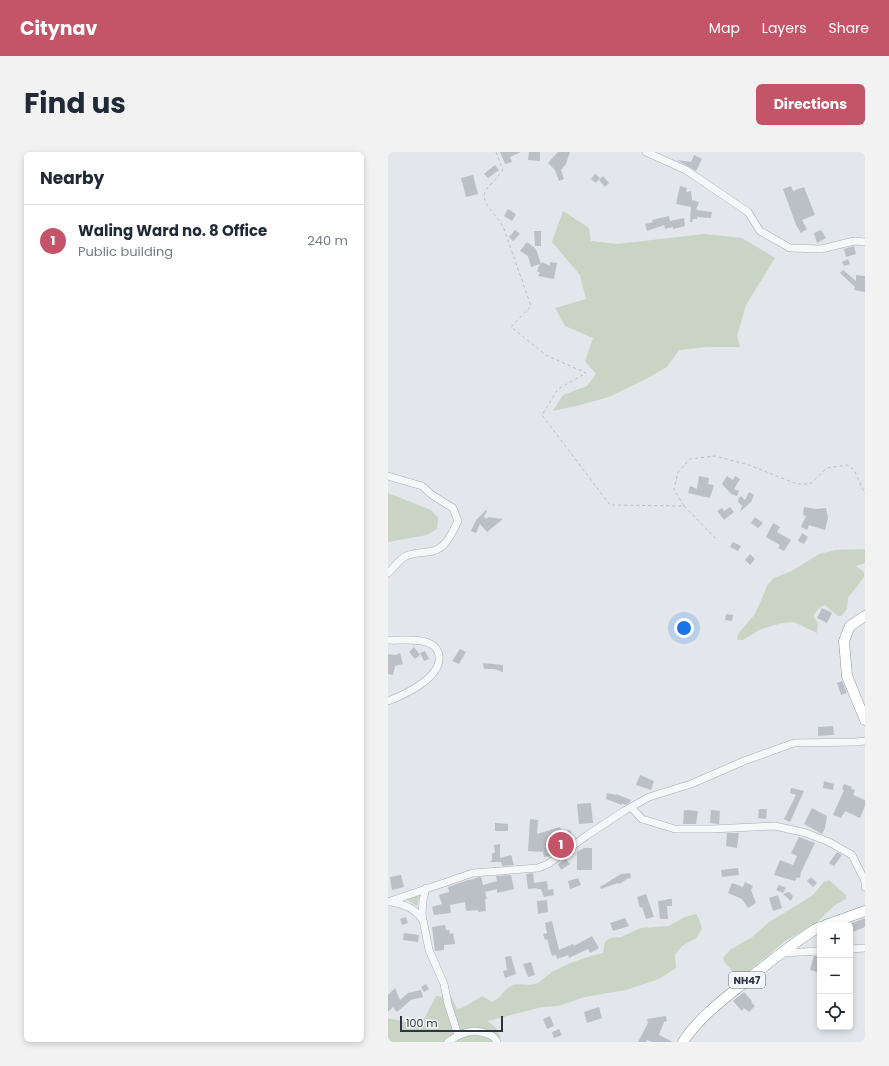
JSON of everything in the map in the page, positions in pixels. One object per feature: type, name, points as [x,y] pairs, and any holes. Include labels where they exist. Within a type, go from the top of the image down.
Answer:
[{"type":"highway","points":[[865,616],[850,626],[844,641],[847,676],[865,720]]},
{"type":"highway","points":[[834,922],[865,911]]},
{"type":"highway","name":"NH47","points":[[683,1042],[689,1033],[722,1001],[780,953],[817,928]]},
{"type":"street","points":[[646,152],[686,170],[748,212],[760,231],[790,248],[821,249],[854,241],[865,242]]},
{"type":"street","points":[[388,476],[422,486],[432,495],[453,508],[458,521],[450,538],[443,547],[434,551],[417,552],[405,557],[388,573]]},
{"type":"street","points":[[388,640],[410,640],[433,646],[438,651],[439,663],[434,672],[414,689],[388,701]]},
{"type":"street","points":[[388,902],[473,873],[538,868],[548,864],[586,836],[649,797],[691,784],[744,761],[794,743],[865,741]]},
{"type":"street","points":[[631,807],[642,819],[675,829],[775,826],[806,833],[829,842],[852,855],[864,881],[865,887]]},
{"type":"street","points":[[426,888],[422,906],[423,922],[429,950],[444,984],[448,1004],[458,1035]]},
{"type":"street","points":[[388,902],[402,904],[414,909],[419,914],[423,922]]},
{"type":"street","points":[[853,949],[865,948]]},
{"type":"street","points":[[780,953],[817,951]]},
{"type":"street","points":[[448,1042],[458,1035],[473,1030],[494,1036],[497,1042]]},
{"type":"path","points":[[496,152],[503,170],[498,178],[486,189],[483,197],[485,203],[498,218],[504,229],[531,306],[511,327],[546,355],[586,373],[558,389],[542,414],[610,505],[684,506]]},
{"type":"path","points":[[718,541],[684,506],[674,488],[678,472],[690,459],[716,456],[749,465],[797,484],[810,484],[827,468],[848,465],[854,470],[865,494]]},
{"type":"green space","points":[[563,211],[589,228],[591,241],[617,244],[704,234],[742,238],[775,258],[746,305],[737,336],[740,347],[707,347],[679,350],[667,367],[609,397],[553,411],[563,395],[587,386],[596,374],[585,361],[593,338],[565,326],[555,308],[586,299],[580,275],[552,242]]},
{"type":"green space","points":[[388,493],[431,510],[438,518],[437,529],[427,535],[388,542]]},
{"type":"green space","points":[[865,549],[865,563],[856,566],[864,572],[864,577],[848,598],[847,609],[841,616],[838,616],[825,605],[820,607],[813,616],[818,623],[817,633],[794,622],[782,623],[761,629],[743,640],[737,640],[738,634],[755,614],[768,584],[774,578],[792,571],[819,554],[836,550]]},
{"type":"green space","points":[[829,880],[846,895],[846,899],[835,905],[815,924],[785,941],[737,981],[733,972],[723,958],[731,949],[751,938],[768,923],[813,895],[824,882]]},
{"type":"green space","points":[[420,895],[417,906],[407,900]]},
{"type":"green space","points":[[696,914],[702,929],[696,938],[682,946],[675,955],[676,968],[659,979],[626,990],[585,997],[558,1006],[542,1007],[488,1021],[496,1028],[501,1038],[497,1042],[388,1042],[388,1018],[405,1022],[423,1021],[436,996],[452,998],[457,1009],[462,1008],[482,996],[492,1002],[511,986],[517,984],[531,985],[538,983],[551,973],[567,965],[603,953],[605,942],[610,938],[621,937],[641,928],[669,926],[685,917]]},
{"type":"building","points":[[500,152],[521,152],[510,157],[512,162],[505,164]]},
{"type":"building","points":[[529,152],[540,152],[540,161],[528,160]]},
{"type":"building","points":[[558,152],[570,152],[566,164],[561,170],[564,179],[559,181],[555,170],[548,163]]},
{"type":"building","points":[[694,155],[702,159],[696,171],[677,160],[691,162]]},
{"type":"building","points":[[495,165],[499,170],[488,178],[484,174]]},
{"type":"building","points":[[595,174],[600,178],[596,183],[591,179]]},
{"type":"building","points":[[473,175],[478,194],[466,197],[461,178]]},
{"type":"building","points":[[603,176],[609,183],[605,187],[599,180]]},
{"type":"building","points":[[680,186],[687,188],[686,192],[691,191],[692,200],[699,202],[696,210],[712,212],[711,218],[697,217],[697,219],[693,219],[692,222],[690,222],[691,207],[676,204]]},
{"type":"building","points":[[791,186],[793,191],[804,187],[815,215],[802,220],[807,229],[801,233],[796,225],[783,189]]},
{"type":"building","points":[[508,209],[516,214],[512,221],[504,216]]},
{"type":"building","points":[[669,216],[670,221],[684,218],[685,226],[665,229],[664,225],[647,231],[645,224],[653,222],[652,220]]},
{"type":"building","points":[[515,230],[520,234],[513,241],[509,237]]},
{"type":"building","points":[[821,230],[826,238],[817,243],[814,233]]},
{"type":"building","points":[[534,231],[541,231],[541,246],[535,246]]},
{"type":"building","points":[[527,242],[536,249],[541,264],[542,262],[550,266],[550,262],[557,263],[554,279],[538,276],[540,273],[537,271],[540,264],[531,267],[528,256],[520,251]]},
{"type":"building","points":[[854,246],[856,254],[846,257],[844,249]]},
{"type":"building","points":[[848,259],[850,264],[844,266],[842,262]]},
{"type":"building","points":[[843,270],[856,281],[856,275],[865,276],[865,292],[854,290],[855,287],[840,273]]},
{"type":"building","points":[[699,476],[709,478],[708,484],[714,485],[710,498],[688,493],[690,486],[697,489]]},
{"type":"building","points":[[727,476],[733,480],[735,476],[740,479],[734,489],[739,491],[737,496],[731,494],[722,484]]},
{"type":"building","points":[[749,492],[754,495],[751,502],[740,512],[742,506],[738,502],[738,499],[741,496],[745,500]]},
{"type":"building","points":[[730,507],[734,512],[724,520],[717,511],[722,508],[724,511]]},
{"type":"building","points":[[804,507],[816,509],[826,508],[828,518],[825,530],[809,525],[807,530],[801,527],[806,516],[803,515]]},
{"type":"building","points":[[486,510],[487,511],[484,517],[486,519],[488,517],[503,519],[487,532],[480,524],[476,533],[471,531],[476,520]]},
{"type":"building","points":[[755,517],[763,523],[758,528],[751,523]]},
{"type":"building","points":[[773,523],[780,527],[777,532],[791,540],[784,551],[778,548],[780,545],[766,537]]},
{"type":"building","points":[[802,533],[808,537],[804,544],[798,541]]},
{"type":"building","points":[[733,542],[741,546],[738,551],[730,547]]},
{"type":"building","points":[[750,554],[755,559],[750,565],[745,560]]},
{"type":"building","points":[[822,608],[832,613],[827,623],[817,618]]},
{"type":"building","points":[[726,614],[733,615],[732,621],[725,620]]},
{"type":"building","points":[[414,647],[420,655],[415,659],[409,652]]},
{"type":"building","points":[[460,649],[466,652],[459,664],[452,661]]},
{"type":"building","points":[[425,651],[429,659],[424,661],[420,653]]},
{"type":"building","points":[[400,653],[403,664],[395,666],[393,675],[388,674],[388,654],[396,655]]},
{"type":"building","points":[[483,663],[503,665],[503,672],[494,669],[484,669]]},
{"type":"building","points":[[842,681],[847,693],[841,695],[837,683]]},
{"type":"building","points":[[833,726],[834,735],[818,736],[818,727]]},
{"type":"building","points":[[640,775],[654,781],[651,790],[636,785]]},
{"type":"building","points":[[824,781],[834,784],[833,790],[823,788]]},
{"type":"building","points":[[844,784],[855,790],[853,795],[865,800],[865,806],[860,818],[845,811],[841,818],[833,815],[844,790],[842,789]]},
{"type":"building","points":[[791,788],[804,791],[790,822],[784,819],[796,795],[790,793]]},
{"type":"building","points":[[607,793],[616,794],[631,800],[625,805],[622,803],[622,805],[606,799]]},
{"type":"building","points":[[591,803],[593,823],[579,824],[577,804]]},
{"type":"building","points":[[812,808],[827,816],[825,828],[822,834],[804,824]]},
{"type":"building","points":[[759,809],[767,809],[766,819],[758,818]]},
{"type":"building","points":[[684,810],[698,811],[696,824],[683,824]]},
{"type":"building","points":[[711,810],[720,811],[719,824],[710,823]]},
{"type":"building","points":[[530,819],[538,820],[537,834],[560,827],[562,832],[570,830],[573,839],[543,847],[562,848],[550,854],[551,856],[544,857],[543,852],[528,851]]},
{"type":"building","points":[[495,823],[508,824],[508,831],[495,831]]},
{"type":"building","points":[[727,833],[739,833],[737,848],[726,846]]},
{"type":"building","points":[[799,837],[815,843],[801,872],[800,878],[797,877],[795,881],[774,875],[780,860],[793,865],[797,856],[791,853]]},
{"type":"building","points":[[500,844],[500,858],[511,855],[514,865],[502,866],[501,862],[490,862],[492,860],[492,853],[495,853],[494,845]]},
{"type":"building","points":[[584,848],[592,848],[592,870],[577,870],[577,852]]},
{"type":"building","points":[[837,852],[842,855],[834,866],[829,863]]},
{"type":"building","points":[[566,859],[570,864],[561,870],[558,864]]},
{"type":"building","points":[[738,868],[739,875],[722,877],[721,870]]},
{"type":"building","points":[[533,873],[534,883],[547,881],[548,890],[553,889],[554,895],[544,897],[541,889],[528,889],[526,874]]},
{"type":"building","points":[[630,873],[631,878],[619,884],[618,883],[601,889],[600,887],[621,874]]},
{"type":"building","points":[[401,875],[404,887],[392,890],[390,877]]},
{"type":"building","points":[[511,875],[514,889],[497,893],[497,889],[485,892],[487,899],[485,899],[486,911],[466,911],[465,902],[450,905],[451,913],[434,915],[432,907],[442,904],[439,895],[449,892],[448,887],[481,877],[483,885],[497,881],[496,876]]},
{"type":"building","points":[[811,877],[817,883],[813,887],[807,881]]},
{"type":"building","points":[[578,878],[581,885],[570,889],[568,881]]},
{"type":"building","points":[[745,882],[753,886],[751,890],[756,903],[748,908],[742,899],[728,893],[732,883],[743,887]]},
{"type":"building","points":[[779,885],[786,888],[783,893],[776,890]]},
{"type":"building","points":[[789,892],[793,896],[791,901],[783,894]]},
{"type":"building","points":[[646,894],[654,917],[646,919],[642,907],[640,908],[637,897]]},
{"type":"building","points":[[778,895],[782,908],[773,911],[769,898]]},
{"type":"building","points":[[666,899],[672,899],[672,906],[667,906],[668,919],[660,919],[658,901],[667,900]]},
{"type":"building","points":[[547,900],[548,912],[538,914],[537,901]]},
{"type":"building","points":[[406,917],[408,923],[402,925],[400,919]]},
{"type":"building","points":[[625,918],[629,926],[613,931],[610,923]]},
{"type":"building","points":[[865,918],[865,927],[853,932],[853,923]]},
{"type":"building","points":[[552,921],[559,950],[573,944],[574,946],[592,936],[599,948],[590,953],[588,949],[569,958],[568,955],[557,959],[556,955],[552,956],[547,939],[545,940],[543,934],[547,933],[545,923]]},
{"type":"building","points":[[445,925],[446,930],[449,930],[450,934],[453,933],[455,944],[444,945],[444,950],[435,951],[432,927]]},
{"type":"building","points":[[404,933],[419,935],[418,942],[403,940]]},
{"type":"building","points":[[511,956],[516,974],[505,978],[503,971],[507,970],[505,957]]},
{"type":"building","points":[[814,956],[817,956],[817,972],[810,970]]},
{"type":"building","points":[[531,962],[535,975],[528,977],[523,964]]},
{"type":"building","points":[[426,984],[429,989],[424,992],[421,987]]},
{"type":"building","points":[[395,988],[400,1000],[408,993],[421,990],[423,997],[411,1000],[397,1012],[393,1007],[388,1012],[388,995]]},
{"type":"building","points":[[744,992],[755,1006],[749,1012],[744,1008],[742,1011],[733,1001]]},
{"type":"building","points":[[599,1007],[602,1018],[587,1023],[584,1012]]},
{"type":"building","points":[[550,1016],[554,1026],[547,1029],[543,1019]]},
{"type":"building","points":[[666,1016],[667,1021],[664,1022],[659,1035],[673,1042],[653,1042],[647,1040],[646,1042],[638,1042],[648,1023],[647,1019]]},
{"type":"building","points":[[559,1029],[562,1035],[554,1038],[552,1032]]},
{"type":"place","name":"Waling Ward no. 8 Office","points":[[561,845]]}]
